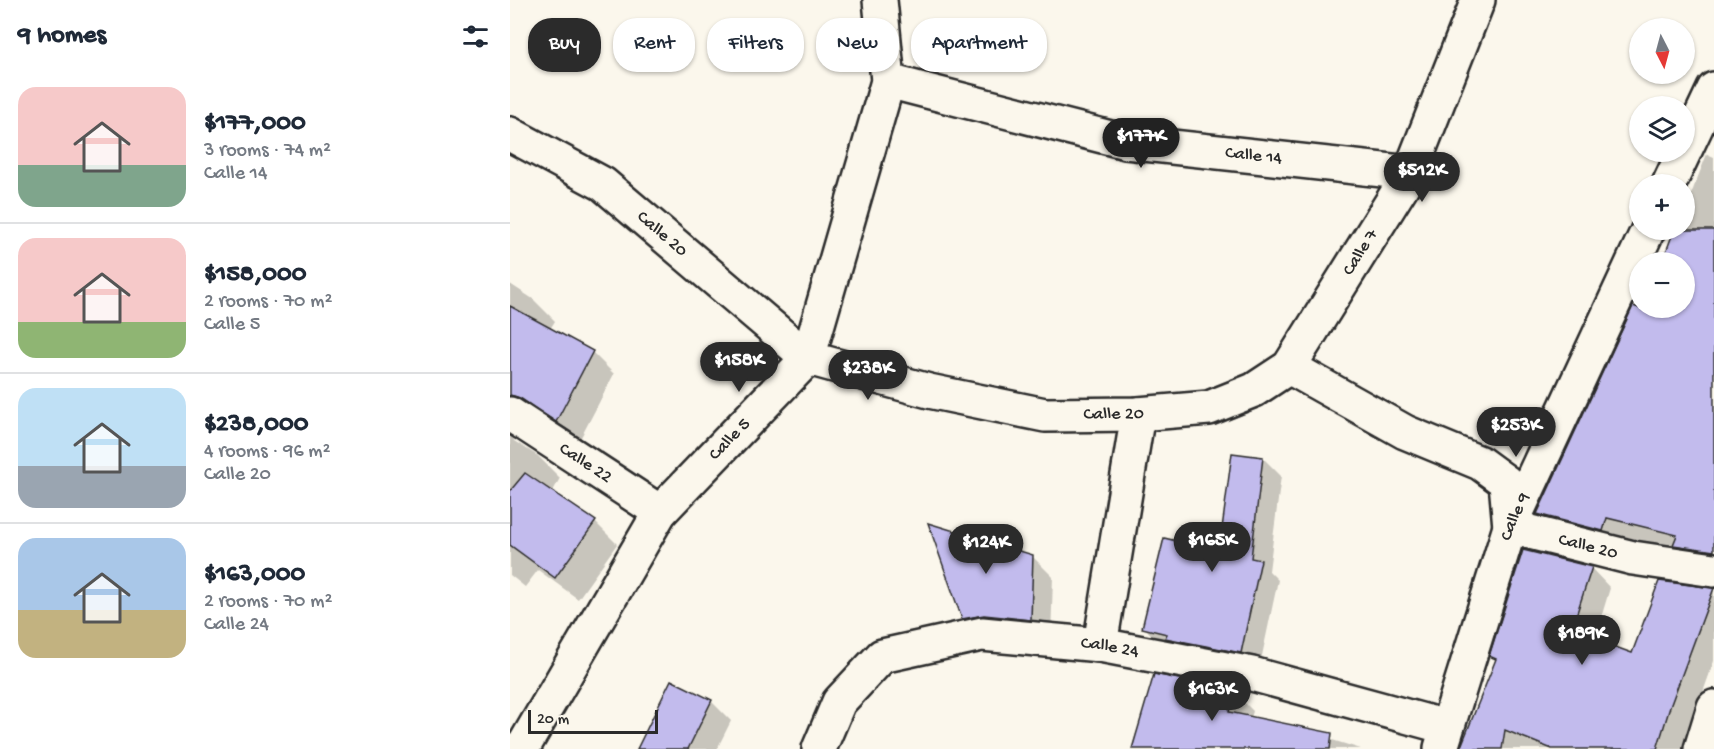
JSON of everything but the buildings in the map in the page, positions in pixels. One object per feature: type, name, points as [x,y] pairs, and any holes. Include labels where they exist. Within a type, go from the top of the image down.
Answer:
[{"type":"street","name":"Calle 5","points":[[522,749],[660,512],[808,358],[888,81],[880,0]]},
{"type":"street","name":"Calle 7","points":[[1289,367],[1410,172],[1478,0]]},
{"type":"street","name":"Calle 14","points":[[888,81],[1126,142],[1410,172]]},
{"type":"street","points":[[1675,174],[1714,89]]},
{"type":"street","name":"Calle 20","points":[[510,134],[603,184],[808,358],[929,391],[1045,415],[1138,414],[1209,408],[1254,390],[1289,367]]},
{"type":"street","name":"Calle 9","points":[[1444,738],[1510,527],[1643,240]]},
{"type":"street","points":[[1289,367],[1405,432],[1480,463],[1497,475],[1506,482],[1510,527]]},
{"type":"street","name":"Calle 22","points":[[510,414],[660,512]]},
{"type":"street","points":[[1100,645],[1138,414]]},
{"type":"street","name":"Calle 20","points":[[1510,527],[1633,558],[1714,570]]},
{"type":"street","name":"Calle 24","points":[[819,749],[839,702],[882,656],[982,634],[1100,645],[1252,674],[1444,738]]},
{"type":"street","points":[[1701,749],[1714,707]]}]
